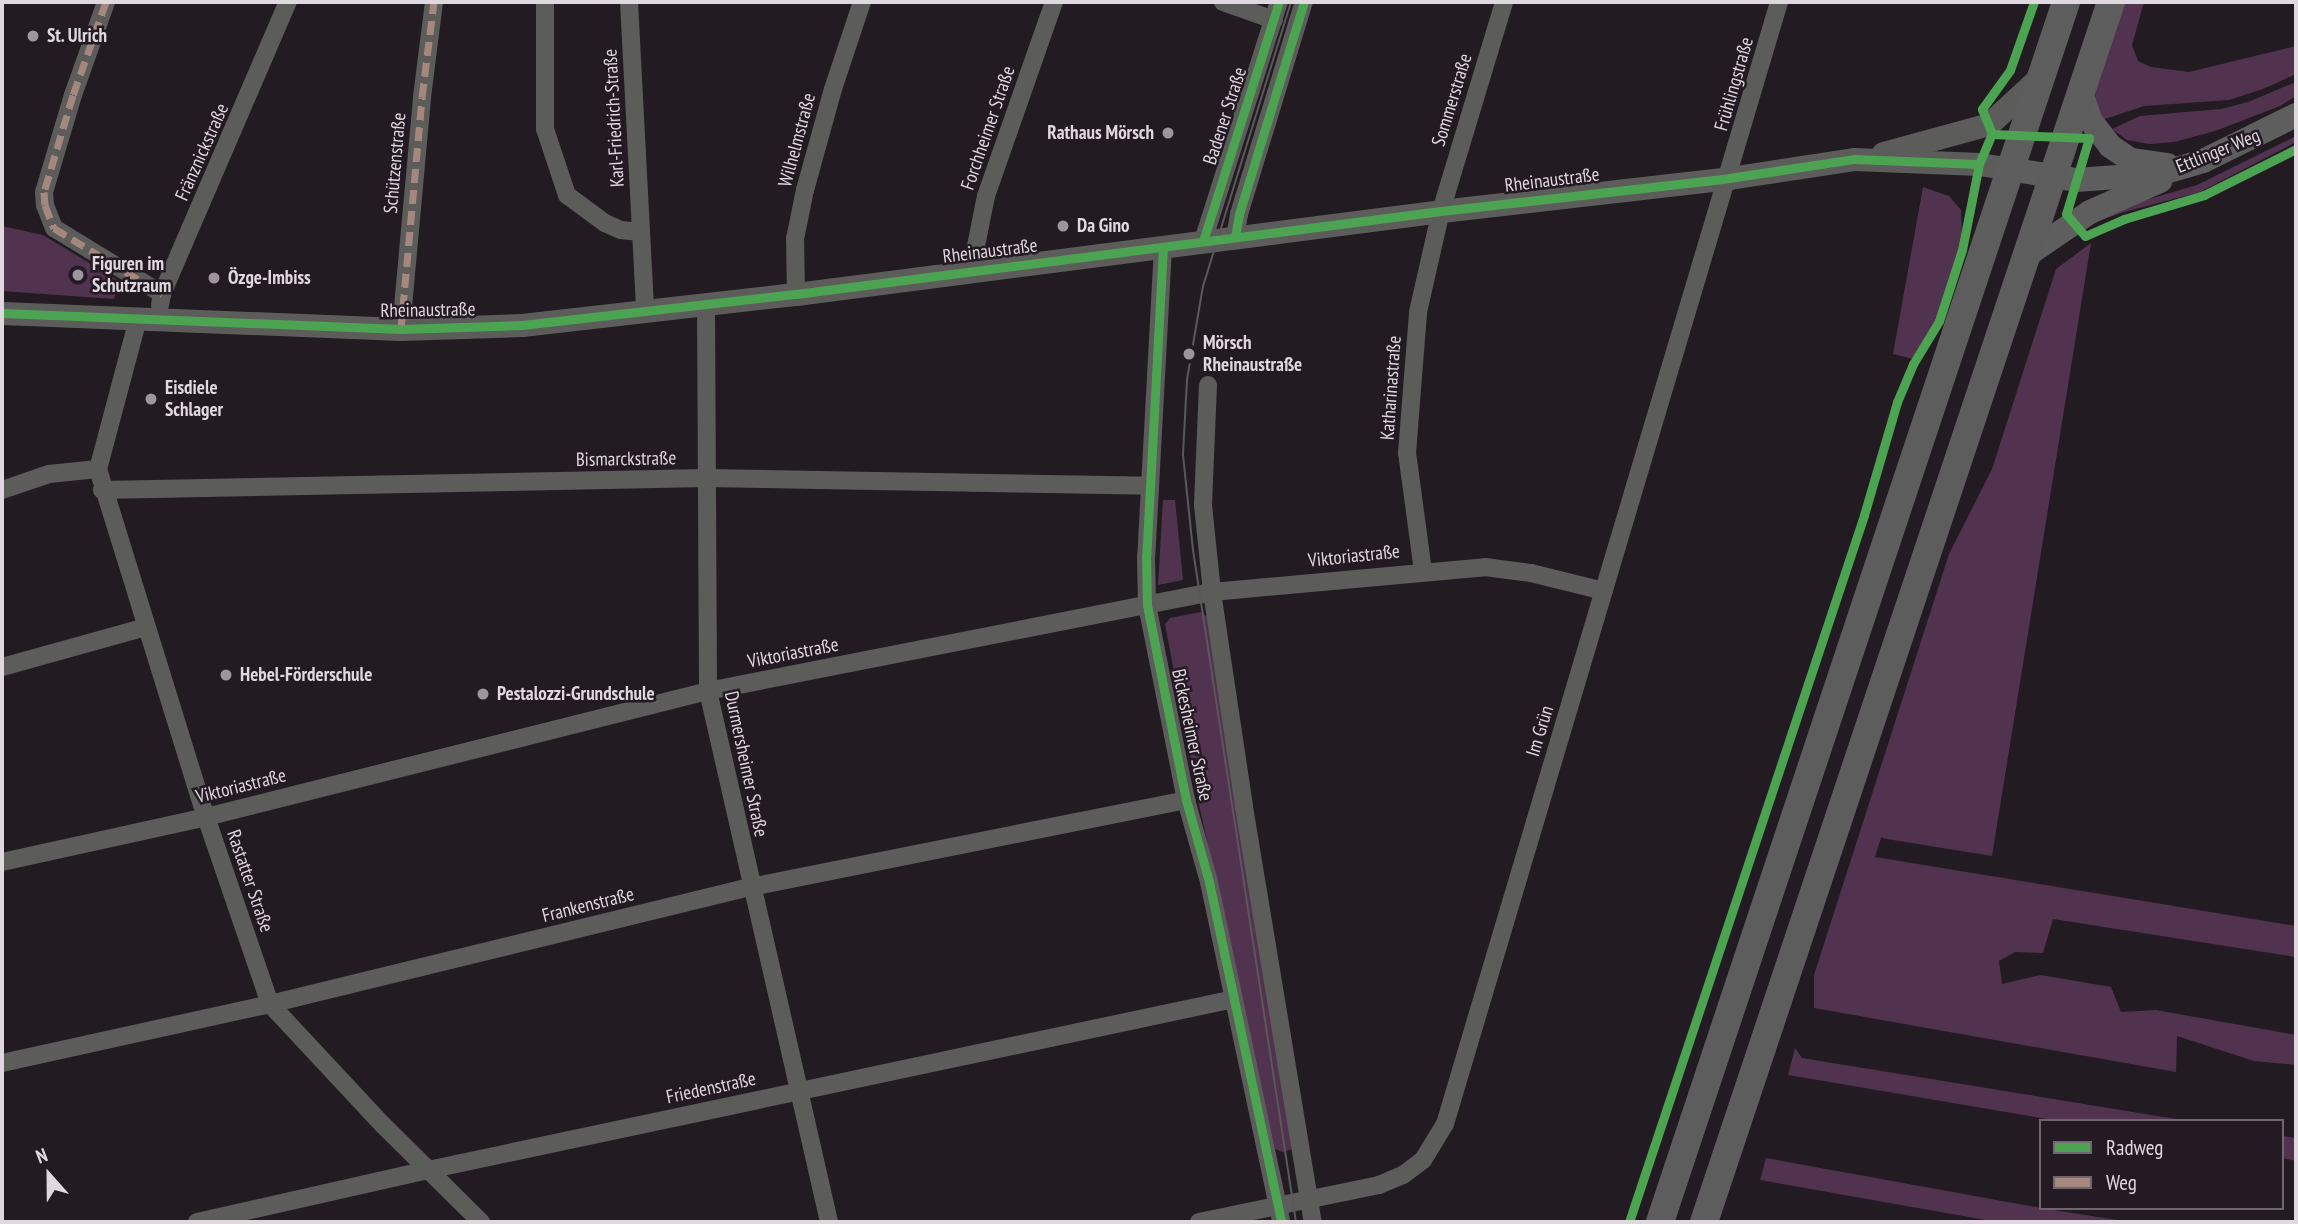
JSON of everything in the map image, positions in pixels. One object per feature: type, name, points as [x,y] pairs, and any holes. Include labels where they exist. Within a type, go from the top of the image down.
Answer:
[{"type":"main road","points":[[1660,1222],[2066,2]]},
{"type":"main road","points":[[1704,1222],[2111,2]]},
{"type":"main road","points":[[2081,92],[2090,120],[2099,134],[2110,146],[2132,160],[2160,166],[2203,161]]},
{"type":"main road","name":"Ettlinger Weg","points":[[2009,169],[2053,178],[2131,178],[2159,174],[2203,161],[2296,116]]},
{"type":"main road","points":[[2027,255],[2090,212],[2203,161]]},
{"type":"street","points":[[106,2],[73,95],[44,192],[44,205],[54,228],[162,294]]},
{"type":"street","name":"Fränznickstraße","points":[[148,319],[162,294],[288,2]]},
{"type":"street","name":"Schützenstraße","points":[[401,329],[422,97],[434,2]]},
{"type":"street","points":[[545,2],[545,129],[567,195],[605,223],[640,232]]},
{"type":"street","name":"Karl-Friedrich-Straße","points":[[629,2],[645,312]]},
{"type":"street","name":"Wilhelmstraße","points":[[796,295],[795,239],[805,190],[833,89],[862,2]]},
{"type":"street","name":"Forchheimer Straße","points":[[971,271],[986,196],[1054,2]]},
{"type":"street","points":[[1223,2],[1274,20]]},
{"type":"street","name":"Badener Straße","points":[[1203,241],[1279,2]]},
{"type":"street","points":[[1235,237],[1239,214],[1304,2]]},
{"type":"street","name":"Sommerstraße","points":[[1441,211],[1503,2]]},
{"type":"street","name":"Frühlingstraße","points":[[1729,178],[1779,2]]},
{"type":"street","points":[[1854,159],[1989,124],[2042,75]]},
{"type":"street","name":"Rheinaustraße","points":[[2,313],[401,329],[522,325],[796,295],[1441,211],[1729,178],[1854,159],[1979,164],[2009,169]]},
{"type":"street","name":"Im Grün","points":[[1199,1222],[1290,1207],[1379,1185],[1403,1175],[1423,1160],[1446,1124],[1729,178]]},
{"type":"street","name":"Katharinastraße","points":[[1423,571],[1407,453],[1409,395],[1418,312],[1441,211]]},
{"type":"street","name":"Bickesheimer Straße","points":[[1163,247],[1150,486],[1147,604],[1186,800],[1209,883],[1234,999],[1290,1207],[1313,1222]]},
{"type":"street","name":"Durmersheimer Straße","points":[[706,305],[708,691],[829,1222]]},
{"type":"street","name":"Rastatter Straße","points":[[148,319],[98,469],[102,490],[206,817],[270,1003],[481,1222]]},
{"type":"street","name":"Bickesheimer Straße","points":[[1208,385],[1203,505],[1244,807],[1290,1207]]},
{"type":"street","points":[[2,490],[49,474],[98,469]]},
{"type":"street","name":"Bismarckstraße","points":[[102,490],[706,478],[1150,486]]},
{"type":"street","name":"Viktoriastraße","points":[[2,862],[206,817],[708,691],[1213,592],[1485,567],[1531,573],[1604,591]]},
{"type":"street","points":[[2,667],[146,627]]},
{"type":"street","name":"Frankenstraße","points":[[2,1063],[270,1003],[751,887],[1186,800]]},
{"type":"street","name":"Friedenstraße","points":[[197,1222],[428,1170],[1234,999]]},
{"type":"shaded area","points":[[2122,2],[2144,2],[2132,45],[2138,61],[2151,67],[2189,72],[2296,46],[2296,74],[2229,100],[2144,106],[2102,120],[2096,107],[2095,88]]},
{"type":"shaded area","points":[[2296,82],[2296,96],[2280,106],[2215,131],[2174,142],[2150,144],[2127,140],[2112,129],[2140,116],[2221,109],[2248,102]]},
{"type":"shaded area","points":[[2296,136],[2296,142],[2200,192],[2124,212],[2087,225],[2122,207],[2197,185]]},
{"type":"shaded area","points":[[1923,187],[1949,196],[1961,210],[1962,240],[1937,322],[1913,359],[1893,354]]},
{"type":"shaded area","points":[[2,226],[43,235],[119,281],[114,299],[2,291]]},
{"type":"shaded area","points":[[2091,243],[1992,856],[1881,838],[1875,857],[2296,926],[2296,957],[2053,919],[2043,953],[2015,952],[1999,961],[2002,984],[2041,975],[2111,987],[2121,1012],[2156,1010],[2296,1035],[2296,1065],[2254,1061],[2177,1036],[2176,1072],[1814,1008],[1814,975],[1949,554],[1992,469],[2056,269]]},
{"type":"shaded area","points":[[1163,500],[1175,500],[1183,580],[1158,585]]},
{"type":"shaded area","points":[[1201,612],[1209,618],[1292,1149],[1283,1152],[1275,1149],[1198,800],[1165,624],[1170,618]]},
{"type":"shaded area","points":[[1795,1048],[1802,1058],[2176,1119],[2047,1119],[1788,1075]]},
{"type":"shaded area","points":[[2284,1136],[2296,1138],[2296,1161],[2284,1158]]},
{"type":"shaded area","points":[[1766,1158],[2039,1208],[2039,1210],[2130,1222],[1997,1222],[1760,1180]]},
{"type":"tram line","points":[[1291,2],[1203,286],[1187,380],[1183,455],[1193,550],[1296,1222]]},
{"type":"marked path","points":[[106,2],[73,95],[44,192],[45,205],[54,228],[162,294]]},
{"type":"marked path","points":[[401,329],[422,97],[434,2]]},
{"type":"cycle path","points":[[1203,241],[1279,2]]},
{"type":"cycle path","points":[[1235,237],[1239,214],[1304,2]]},
{"type":"cycle path","points":[[1629,1222],[1864,515],[1897,402],[1913,364],[1939,321],[1962,250],[1979,164],[1992,134],[1982,109],[2010,70],[2034,2]]},
{"type":"cycle path","points":[[1992,134],[2089,138],[2066,214],[2085,236],[2124,219],[2204,195],[2296,149]]},
{"type":"cycle path","points":[[2,313],[401,329],[522,325],[796,294],[1441,211],[1729,178],[1854,159],[1979,164]]},
{"type":"cycle path","points":[[1163,247],[1146,556],[1147,605],[1186,800],[1209,882],[1281,1222]]},
{"type":"place","name":"St. Ulrich","points":[[33,36]]},
{"type":"place","name":"Rathaus Mörsch","points":[[1168,133]]},
{"type":"place","name":"Da Gino","points":[[1063,226]]},
{"type":"place","name":"Figuren im Schutzraum","points":[[78,275]]},
{"type":"place","name":"Özge-Imbiss","points":[[214,278]]},
{"type":"place","name":"Mörsch Rheinaustraße","points":[[1189,354]]},
{"type":"place","name":"Eisdiele Schlager","points":[[151,399]]},
{"type":"place","name":"Hebel-Förderschule","points":[[226,675]]},
{"type":"place","name":"Pestalozzi-Grundschule","points":[[483,694]]}]
